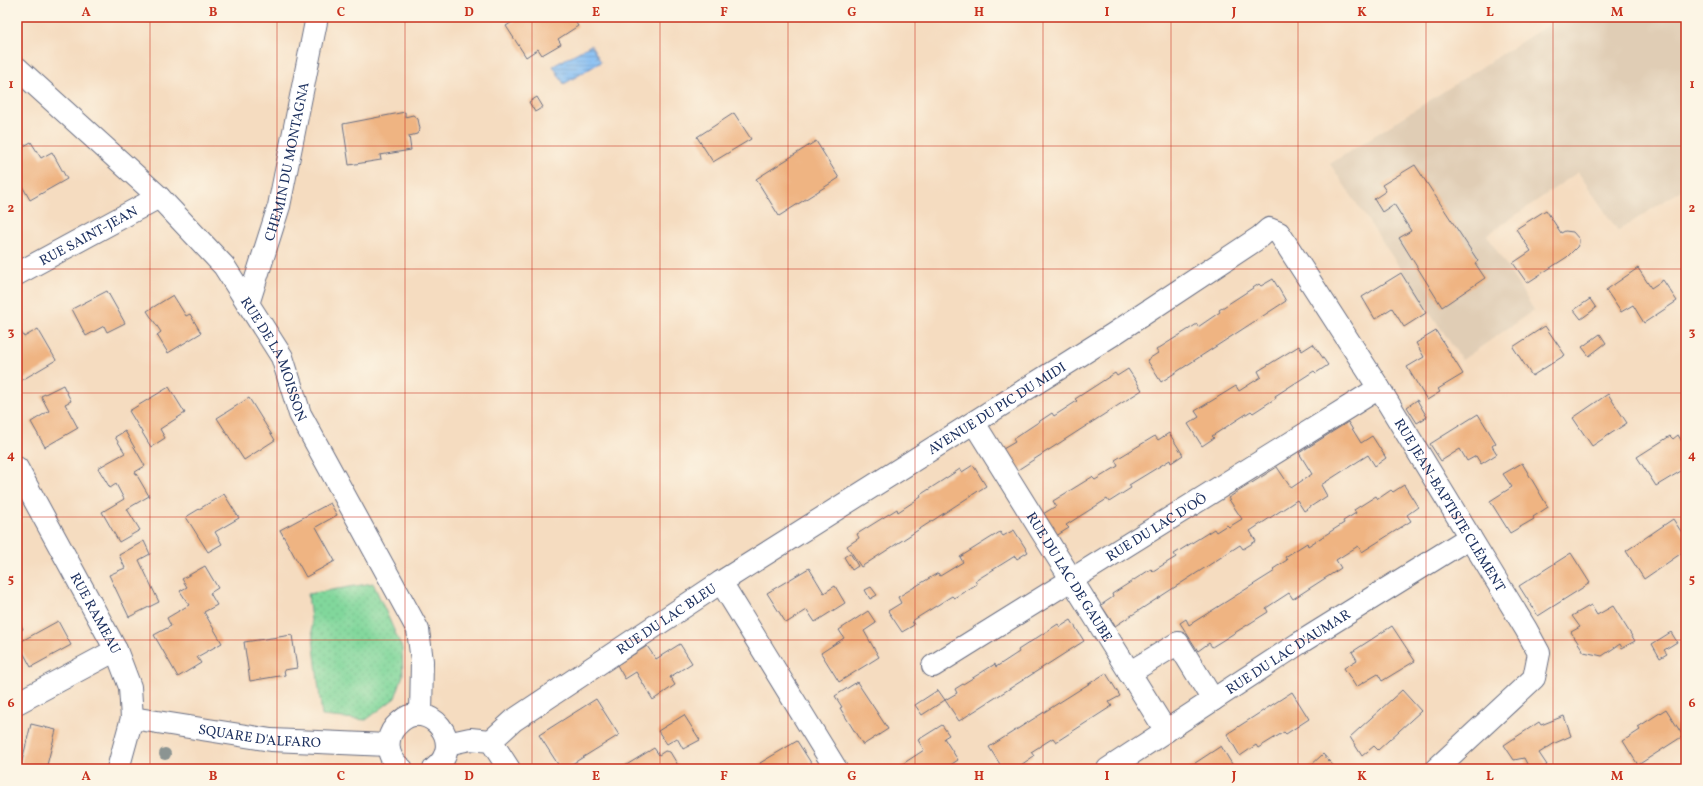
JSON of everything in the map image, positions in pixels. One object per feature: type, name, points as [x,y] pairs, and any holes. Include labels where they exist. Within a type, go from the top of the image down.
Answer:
[{"type":"street","name":"CHEMIN DU MONTAGNA","points":[[248,304],[279,206],[317,17]]},
{"type":"street","name":"RUE DE LA MOISSON","points":[[17,68],[158,197],[224,266],[282,357],[300,414],[418,630],[422,662],[421,715]]},
{"type":"street","name":"RUE SAINT-JEAN","points":[[17,274],[158,197]]},
{"type":"street","name":"RUE JEAN-BAPTISTE CLÉMENT","points":[[1268,229],[1279,233],[1379,388],[1526,629],[1539,654],[1534,678],[1436,769]]},
{"type":"street","name":"AVENUE DU PIC DU MIDI","points":[[721,582],[1119,331],[1260,237],[1268,229]]},
{"type":"street","name":"RUE DU LAC D'OÔ","points":[[934,666],[1379,388]]},
{"type":"street","name":"RUE DU LAC DE GAUBE","points":[[974,423],[1166,731]]},
{"type":"street","name":"RUE RAMEAU","points":[[17,468],[25,502],[116,650],[130,687],[132,718],[118,769]]},
{"type":"street","name":"RUE DU LAC D'AUMAR","points":[[1113,768],[1166,731],[1298,644],[1470,537]]},
{"type":"street","name":"RUE DU LAC BLEU","points":[[491,741],[514,720],[721,582],[836,769]]},
{"type":"street","points":[[1129,673],[1178,642],[1213,700]]},
{"type":"street","points":[[17,703],[116,650]]},
{"type":"street","points":[[402,769],[394,762],[390,754],[388,745],[390,735],[394,726],[402,720],[411,716],[421,715],[430,717],[443,728],[447,744],[446,754],[434,769]]},
{"type":"street","name":"SQUARE D'ALFARO","points":[[132,718],[271,740],[388,745]]},
{"type":"street","points":[[447,744],[470,739],[491,741],[509,769]]},
{"type":"shaded area","points":[[1560,17],[1686,17],[1686,187],[1618,231],[1578,172],[1487,235],[1534,310],[1462,360],[1330,164]]},
{"type":"green space","points":[[373,583],[402,648],[403,675],[395,698],[366,720],[322,716],[308,594]]},
{"type":"water","points":[[591,45],[601,62],[564,84],[553,66]]},
{"type":"building","points":[[520,17],[572,17],[578,26],[558,39],[561,44],[542,55],[538,49],[526,57],[506,26]]},
{"type":"building","points":[[537,97],[543,107],[535,112],[529,102]]},
{"type":"building","points":[[405,112],[405,117],[413,115],[418,119],[420,129],[417,134],[409,136],[411,150],[380,155],[381,160],[349,165],[343,124]]},
{"type":"building","points":[[734,113],[751,139],[713,162],[697,137]]},
{"type":"building","points":[[816,141],[839,178],[779,216],[756,179]]},
{"type":"building","points":[[31,142],[41,158],[52,152],[67,179],[30,200],[17,177],[17,150]]},
{"type":"building","points":[[1415,165],[1478,261],[1475,263],[1485,278],[1442,307],[1399,238],[1411,231],[1394,204],[1382,212],[1374,199],[1386,191],[1382,185]]},
{"type":"building","points":[[1546,210],[1561,233],[1565,231],[1573,232],[1579,239],[1579,243],[1567,257],[1527,283],[1513,263],[1531,251],[1516,229]]},
{"type":"building","points":[[1638,268],[1651,288],[1663,280],[1677,301],[1644,323],[1633,305],[1621,312],[1606,290]]},
{"type":"building","points":[[1401,273],[1426,313],[1404,327],[1392,308],[1375,319],[1362,297]]},
{"type":"building","points":[[1273,279],[1286,301],[1161,382],[1147,360],[1158,353],[1156,350],[1197,324],[1198,327],[1220,312],[1219,310],[1259,284],[1261,286]]},
{"type":"building","points":[[107,291],[125,323],[107,332],[104,326],[86,336],[72,309]]},
{"type":"building","points":[[173,295],[186,316],[190,314],[201,333],[168,353],[157,335],[161,332],[147,311]]},
{"type":"building","points":[[1590,299],[1596,308],[1581,319],[1574,310]]},
{"type":"building","points":[[17,324],[24,337],[38,329],[56,360],[17,383]]},
{"type":"building","points":[[1545,326],[1565,355],[1532,376],[1513,347]]},
{"type":"building","points":[[1436,331],[1463,374],[1438,389],[1440,392],[1427,400],[1407,367],[1424,357],[1416,343]]},
{"type":"building","points":[[1600,334],[1606,343],[1589,356],[1582,347]]},
{"type":"building","points":[[1313,344],[1328,365],[1316,373],[1314,371],[1275,396],[1276,398],[1253,413],[1251,411],[1212,436],[1214,438],[1202,446],[1188,424],[1199,417],[1195,411],[1236,386],[1239,391],[1261,377],[1258,371],[1299,346],[1302,351]]},
{"type":"building","points":[[1128,369],[1142,390],[1016,471],[1003,449],[1015,442],[1013,439],[1052,413],[1054,416],[1077,401],[1075,399],[1115,373],[1117,376]]},
{"type":"building","points":[[63,385],[71,401],[65,404],[78,428],[45,447],[31,422],[49,411],[41,396]]},
{"type":"building","points":[[169,387],[185,413],[160,429],[165,438],[151,447],[129,411]]},
{"type":"building","points":[[1608,394],[1627,423],[1592,446],[1573,418]]},
{"type":"building","points":[[249,398],[275,440],[244,460],[217,418]]},
{"type":"building","points":[[1417,400],[1427,417],[1417,423],[1407,407]]},
{"type":"building","points":[[1478,414],[1496,443],[1492,446],[1497,454],[1481,464],[1476,456],[1467,461],[1460,449],[1441,461],[1430,444]]},
{"type":"building","points":[[1348,422],[1361,443],[1372,436],[1386,458],[1375,466],[1368,455],[1321,485],[1327,496],[1304,511],[1297,500],[1250,531],[1256,541],[1243,549],[1240,545],[1115,626],[1101,605],[1113,597],[1112,594],[1151,569],[1153,571],[1176,557],[1174,554],[1214,529],[1216,532],[1227,525],[1229,527],[1242,519],[1228,498],[1277,467],[1291,488],[1312,474],[1299,453]]},
{"type":"building","points":[[125,431],[145,466],[135,472],[149,496],[127,509],[140,530],[119,542],[102,512],[124,499],[116,484],[110,488],[98,468],[125,453],[115,437]]},
{"type":"building","points":[[1169,433],[1183,455],[1171,463],[1170,460],[1129,485],[1131,488],[1109,502],[1107,499],[1066,525],[1069,528],[1056,536],[1043,514],[1056,506],[1053,501],[1092,477],[1095,480],[1118,466],[1115,460],[1155,436],[1158,440]]},
{"type":"building","points":[[1678,435],[1686,448],[1686,468],[1656,486],[1637,457],[1670,436],[1673,439]]},
{"type":"building","points":[[1522,463],[1548,507],[1533,517],[1534,519],[1510,533],[1490,501],[1512,487],[1503,474]]},
{"type":"building","points":[[973,465],[986,486],[861,567],[847,546],[859,538],[857,534],[897,509],[898,512],[921,497],[920,495],[960,469],[962,472]]},
{"type":"building","points":[[1404,485],[1418,507],[1407,515],[1411,521],[1362,552],[1358,546],[1336,560],[1341,568],[1293,599],[1289,593],[1266,608],[1268,612],[1212,647],[1209,643],[1198,651],[1180,623],[1186,619],[1189,625],[1275,571],[1273,569],[1287,560],[1285,557],[1307,543],[1308,546],[1344,523],[1343,521],[1356,513],[1354,510],[1376,496],[1378,499],[1391,490],[1393,492]]},
{"type":"building","points":[[224,494],[239,518],[215,532],[222,544],[208,552],[186,517]]},
{"type":"building","points":[[330,503],[337,515],[316,527],[335,561],[306,577],[280,530]]},
{"type":"building","points":[[1673,519],[1686,539],[1686,550],[1644,579],[1626,551]]},
{"type":"building","points":[[1014,530],[1028,552],[1017,559],[1015,556],[975,581],[977,584],[954,598],[952,596],[912,621],[914,625],[902,632],[888,611],[901,603],[898,597],[938,573],[940,576],[963,562],[960,557],[1000,532],[1003,536]]},
{"type":"building","points":[[144,541],[150,554],[139,560],[159,602],[129,617],[109,575],[125,568],[119,555]]},
{"type":"building","points":[[850,553],[858,566],[852,570],[844,557]]},
{"type":"building","points":[[1571,553],[1590,583],[1538,616],[1519,586]]},
{"type":"building","points":[[205,566],[218,588],[210,593],[217,605],[204,612],[222,643],[197,657],[201,663],[178,677],[154,635],[171,626],[167,618],[189,605],[180,591],[187,587],[182,579]]},
{"type":"building","points":[[809,568],[824,593],[835,586],[845,603],[815,622],[807,610],[786,623],[767,593]]},
{"type":"building","points":[[871,587],[877,595],[870,599],[865,590]]},
{"type":"building","points":[[1591,605],[1597,615],[1613,606],[1635,641],[1622,648],[1620,644],[1602,656],[1584,652],[1571,632],[1580,627],[1572,616]]},
{"type":"building","points":[[868,611],[876,623],[864,631],[879,657],[839,682],[821,653],[844,638],[839,630]]},
{"type":"building","points":[[17,617],[23,629],[17,633]]},
{"type":"building","points":[[1071,620],[1084,641],[959,721],[945,700],[957,693],[955,689],[995,664],[996,667],[1019,652],[1018,650],[1058,624],[1060,627]]},
{"type":"building","points":[[58,621],[71,645],[31,667],[18,643]]},
{"type":"building","points":[[1392,626],[1415,661],[1382,681],[1378,674],[1356,687],[1344,668],[1357,660],[1352,652]]},
{"type":"building","points":[[1671,632],[1677,642],[1664,650],[1667,654],[1660,658],[1652,644]]},
{"type":"building","points":[[292,635],[297,668],[284,670],[285,675],[250,681],[244,642]]},
{"type":"building","points":[[680,644],[692,663],[670,677],[675,685],[653,700],[636,672],[625,679],[617,665],[647,646],[656,659]]},
{"type":"building","points":[[1106,673],[1120,696],[1109,702],[1112,706],[1056,742],[1053,738],[1031,752],[1034,756],[1015,769],[1003,769],[989,747]]},
{"type":"building","points":[[857,682],[888,729],[863,745],[840,708],[842,707],[835,696]]},
{"type":"building","points":[[938,690],[945,700],[922,715],[915,705]]},
{"type":"building","points":[[1402,690],[1421,711],[1378,750],[1374,746],[1362,756],[1350,737]]},
{"type":"building","points":[[1292,692],[1309,719],[1286,734],[1284,732],[1258,748],[1256,745],[1240,756],[1227,734]]},
{"type":"building","points":[[596,699],[619,735],[564,769],[561,769],[539,735]]},
{"type":"building","points":[[1666,709],[1683,736],[1638,765],[1623,741],[1640,730],[1638,727]]},
{"type":"building","points":[[684,715],[700,740],[683,749],[677,738],[667,744],[658,731]]},
{"type":"building","points":[[1564,716],[1571,736],[1555,743],[1539,753],[1547,765],[1541,769],[1525,769],[1527,764],[1524,758],[1514,760],[1504,745],[1539,722],[1541,725]]},
{"type":"building","points":[[31,724],[56,730],[46,769],[20,769]]},
{"type":"building","points":[[942,725],[949,735],[944,738],[958,760],[944,769],[903,769],[901,765],[924,750],[918,740]]},
{"type":"building","points":[[797,741],[815,769],[763,769],[760,763]]},
{"type":"building","points":[[1221,746],[1235,769],[1186,769]]},
{"type":"building","points":[[654,748],[659,755],[665,751],[670,752],[679,769],[620,769]]},
{"type":"building","points":[[1323,754],[1336,769],[1307,769]]}]
